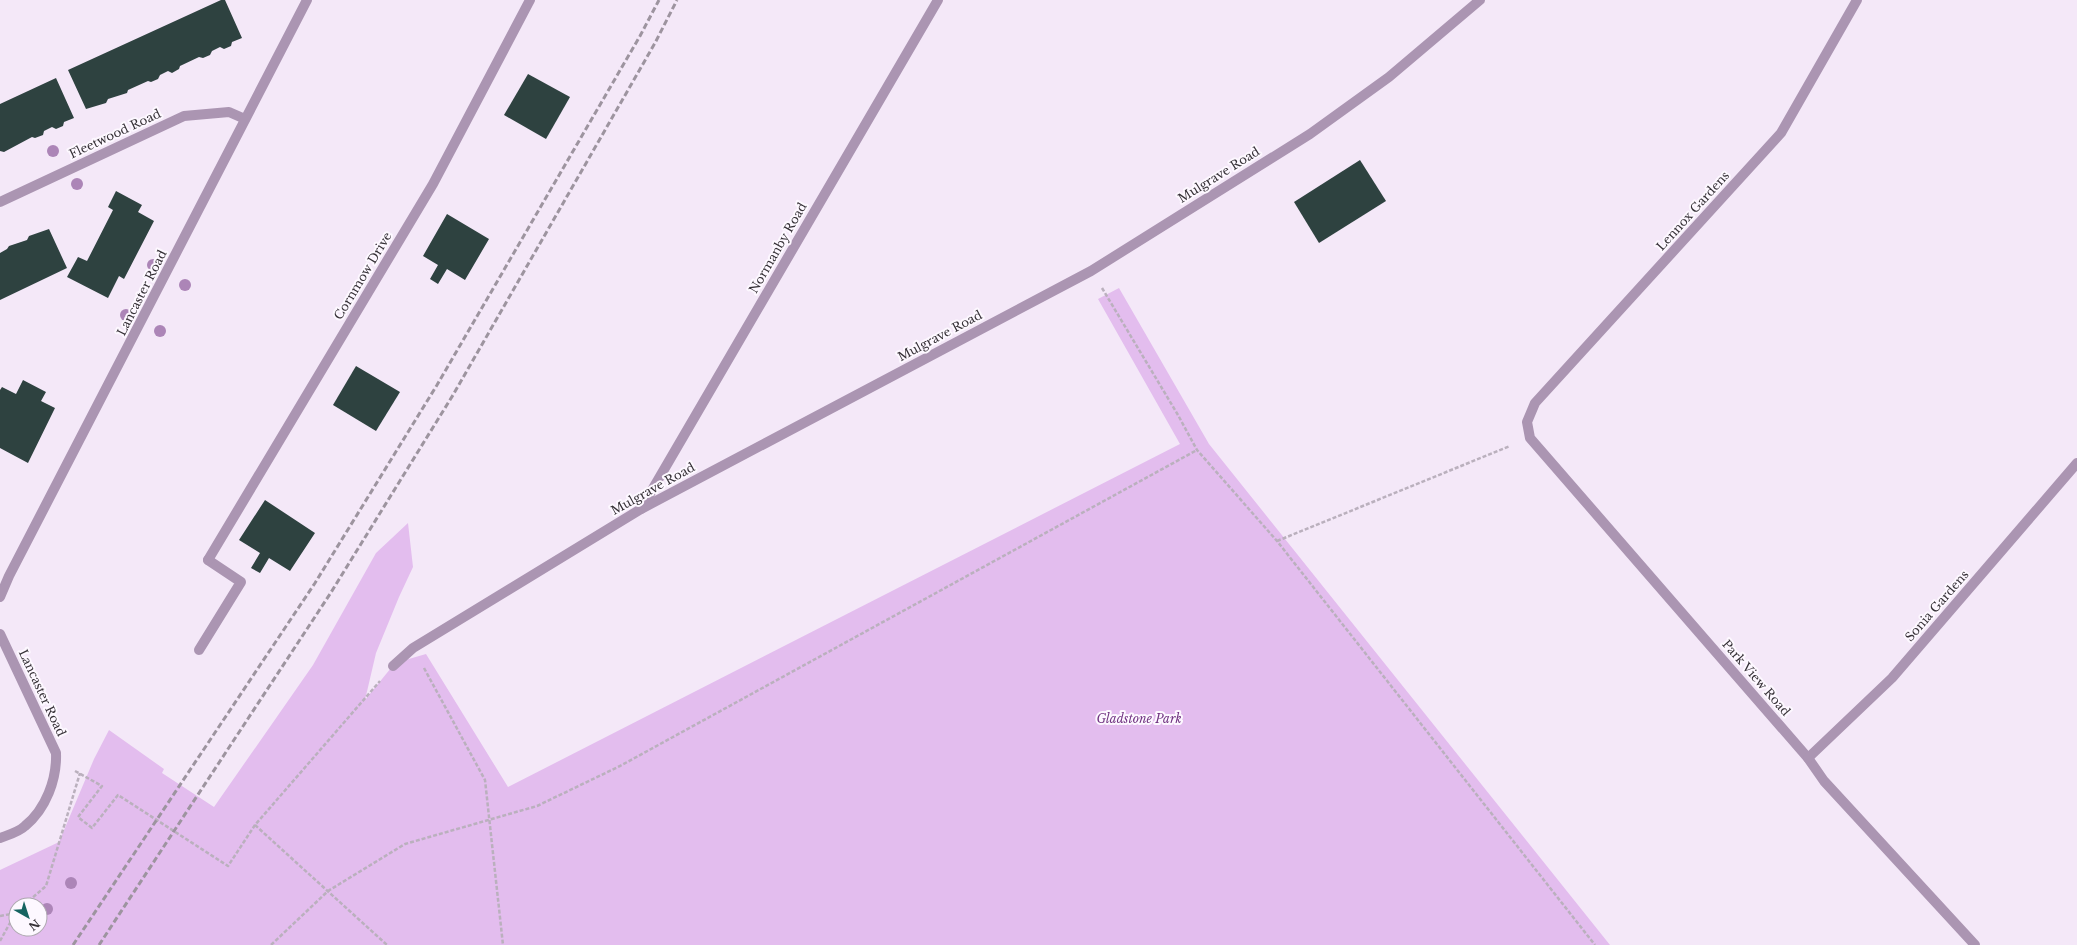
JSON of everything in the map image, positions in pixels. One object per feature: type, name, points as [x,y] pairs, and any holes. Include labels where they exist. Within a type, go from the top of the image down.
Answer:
[{"type":"street","name":"Lancaster Road","points":[[0,597],[4,574],[307,0]]},
{"type":"street","name":"Cornmow Drive","points":[[199,650],[241,582],[208,560],[433,184],[530,0]]},
{"type":"street","name":"Normanby Road","points":[[642,509],[938,0]]},
{"type":"street","name":"Mulgrave Road","points":[[392,666],[413,648],[642,509],[1092,271],[1310,134],[1389,77],[1480,0]]},
{"type":"street","name":"Lennox Gardens","points":[[1530,438],[1527,422],[1535,403],[1782,134],[1857,0]]},
{"type":"street","name":"Fleetwood Road","points":[[0,202],[184,116],[230,112],[245,119]]},
{"type":"street","name":"Park View Road","points":[[1530,438],[1808,758],[1824,781],[1975,945]]},
{"type":"street","name":"Sonia Gardens","points":[[1808,758],[1892,678],[2077,463]]},
{"type":"street","name":"Lancaster Road","points":[[0,634],[56,753],[56,763],[50,790],[39,813],[24,827],[0,838]]},
{"type":"path","points":[[1092,271],[1178,415],[1197,450],[1277,541],[1595,945]]},
{"type":"path","points":[[1277,541],[1530,438]]},
{"type":"path","points":[[271,945],[328,891],[405,844],[490,821],[537,806],[620,766],[1197,450]]},
{"type":"path","points":[[413,648],[485,780],[503,945]]},
{"type":"path","points":[[33,897],[46,886],[80,773],[102,786],[78,817],[92,828],[118,795],[228,866],[255,825],[392,666]]},
{"type":"path","points":[[255,825],[387,945]]},
{"type":"path","points":[[0,941],[8,926]]},
{"type":"green space","name":"Gladstone Park","points":[[1119,288],[1209,444],[1610,945],[0,945],[0,870],[59,842],[94,759],[109,730],[164,769],[162,773],[214,807],[313,665],[376,553],[408,523],[413,567],[376,653],[365,700],[395,663],[426,654],[508,787],[1180,444],[1098,299]]},
{"type":"building","points":[[221,0],[225,0],[242,38],[232,42],[231,46],[224,49],[220,47],[212,51],[210,55],[203,58],[199,57],[180,66],[179,69],[172,73],[168,71],[160,75],[158,79],[151,82],[148,81],[128,90],[127,93],[108,99],[106,103],[86,109],[68,70]]},
{"type":"building","points":[[528,74],[570,97],[546,139],[504,115]]},
{"type":"building","points":[[56,78],[74,118],[64,122],[63,126],[56,129],[52,127],[44,131],[43,135],[35,138],[32,137],[4,152],[0,151],[0,104]]},
{"type":"building","points":[[1360,160],[1386,201],[1319,243],[1294,202]]},
{"type":"building","points":[[116,191],[142,205],[138,212],[154,221],[124,279],[119,276],[108,298],[67,277],[78,257],[87,261],[113,210],[108,207]]},
{"type":"building","points":[[447,214],[489,239],[465,280],[447,269],[438,284],[430,279],[438,265],[423,256]]},
{"type":"building","points":[[49,229],[67,268],[0,300],[0,253],[9,246],[27,240],[29,236]]},
{"type":"building","points":[[356,366],[400,392],[376,431],[333,405]]},
{"type":"building","points":[[23,380],[46,392],[41,401],[55,408],[28,463],[0,448],[0,390],[2,387],[16,394]]},
{"type":"building","points":[[265,500],[315,533],[290,571],[269,558],[260,573],[251,568],[260,553],[239,540]]},
{"type":"railway","points":[[73,945],[315,583],[437,385],[640,36],[659,0]]},
{"type":"railway","points":[[99,945],[330,594],[453,395],[655,43],[677,0]]}]
